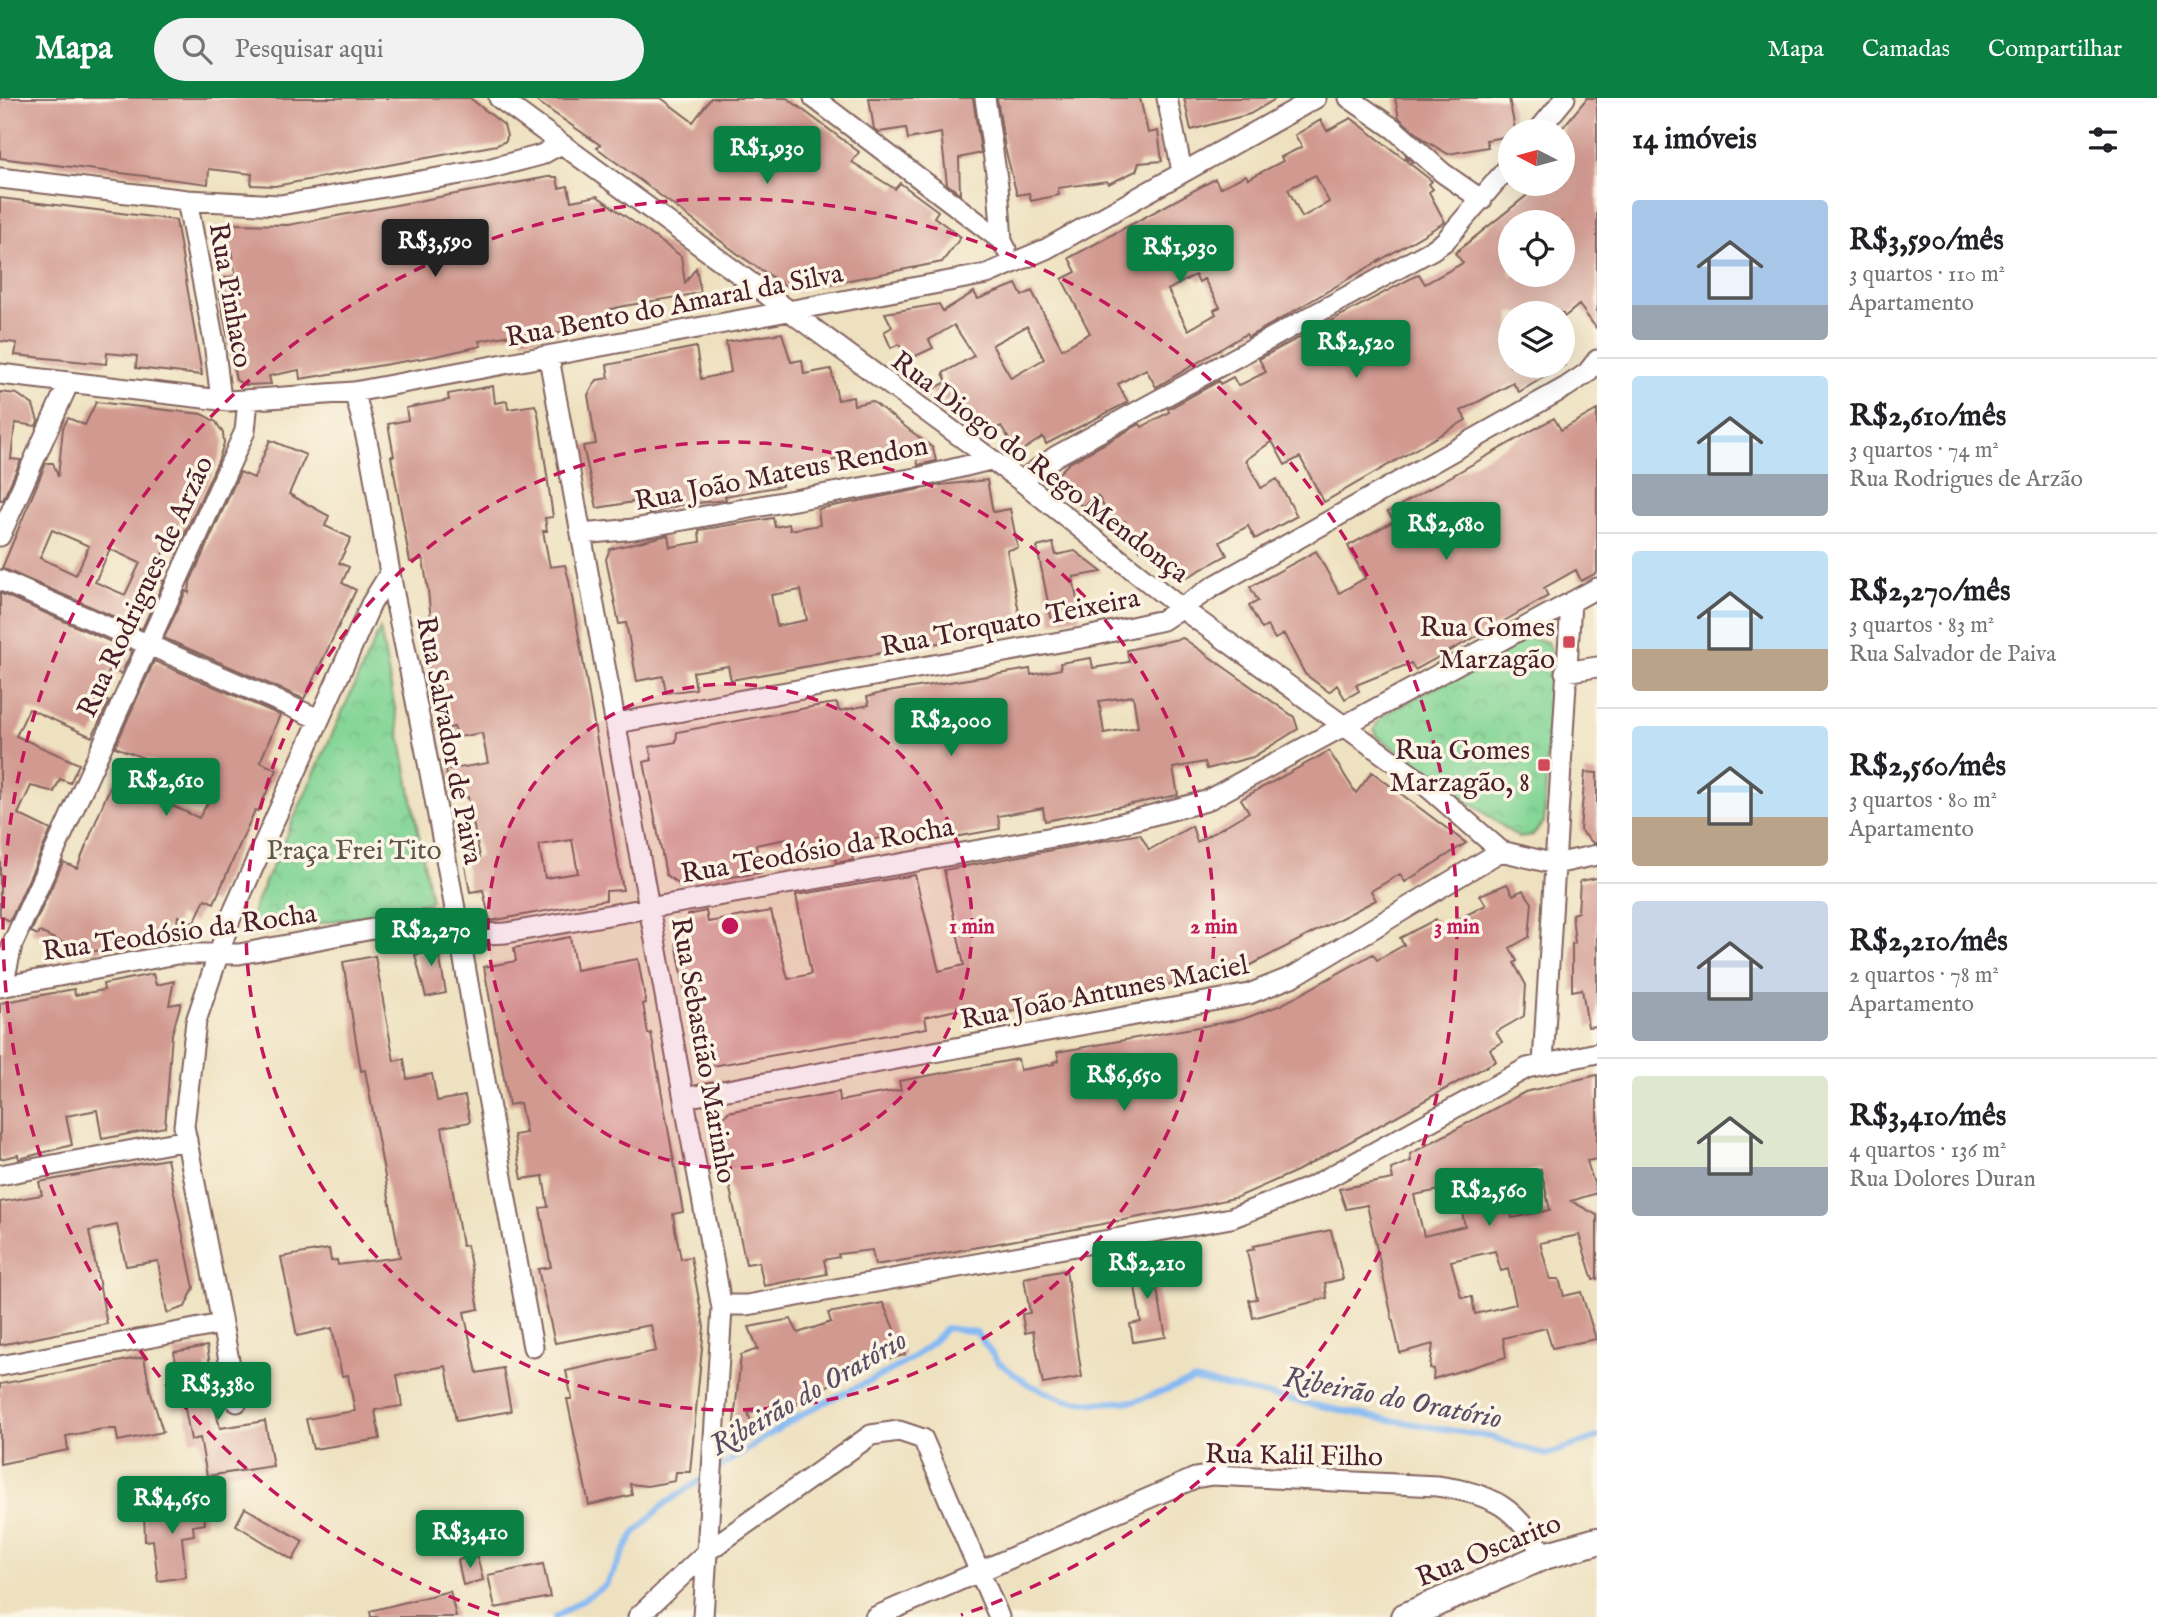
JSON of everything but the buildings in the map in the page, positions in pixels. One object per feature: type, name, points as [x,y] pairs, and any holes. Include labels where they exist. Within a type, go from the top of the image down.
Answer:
[{"type":"main road","name":"Rua Oscarito","points":[[1404,1617],[1544,1556],[1597,1541]]},
{"type":"street","name":"Rua Diogo do Rego Mendonça","points":[[499,98],[1021,481],[1181,608],[1423,783],[1501,851],[1555,864]]},
{"type":"street","points":[[814,98],[1002,241]]},
{"type":"street","points":[[985,98],[998,186],[1002,241],[1013,263]]},
{"type":"street","points":[[1167,98],[1182,172]]},
{"type":"street","name":"Rua Bento do Amaral da Silva","points":[[0,374],[221,400],[354,392],[549,358],[987,274],[1046,249],[1316,98]]},
{"type":"street","points":[[1349,98],[1394,130],[1443,173],[1482,200]]},
{"type":"street","points":[[1539,98],[1559,105],[1548,119]]},
{"type":"street","points":[[0,178],[187,200],[280,205],[484,170],[541,155],[561,144]]},
{"type":"street","points":[[1021,481],[1056,456],[1432,250],[1446,241],[1498,180]]},
{"type":"street","name":"Rua Pinhaco","points":[[187,200],[214,342],[221,400]]},
{"type":"street","name":"Rua Sebastião Marinho","points":[[549,358],[722,1305],[703,1617]]},
{"type":"street","name":"Rua Torquato Teixeira","points":[[617,723],[1087,637],[1163,620],[1566,387],[1587,373],[1597,360]]},
{"type":"street","points":[[0,536],[69,382]]},
{"type":"street","name":"Rua Salvador de Paiva","points":[[354,392],[364,423],[390,573],[460,932],[533,1348]]},
{"type":"street","name":"Rua Rodrigues de Arzão","points":[[2,987],[12,945],[246,431],[248,400]]},
{"type":"street","name":"Rua João Mateus Rendon","points":[[582,534],[634,529],[730,512],[921,477],[990,460]]},
{"type":"street","points":[[237,1402],[184,1126],[196,1021],[231,918],[371,604],[390,573]]},
{"type":"street","points":[[0,580],[319,719]]},
{"type":"street","name":"Rua Teodósio da Rocha","points":[[2,987],[177,954],[239,954],[287,947],[416,921],[443,922],[464,935],[506,933],[1100,828],[1177,811],[1227,791],[1597,588]]},
{"type":"street","points":[[1543,1063],[1571,602]]},
{"type":"street","points":[[1565,673],[1597,667]]},
{"type":"street","name":"Rua João Antunes Maciel","points":[[684,1098],[1249,994],[1294,976],[1501,851]]},
{"type":"street","points":[[1555,864],[1597,855]]},
{"type":"street","points":[[722,1305],[747,1305],[1231,1218],[1313,1186],[1527,1068],[1597,1053]]},
{"type":"street","points":[[0,1175],[187,1140]]},
{"type":"street","points":[[0,1366],[221,1324]]},
{"type":"street","points":[[638,1617],[709,1550],[871,1435],[899,1431],[923,1439],[999,1617]]},
{"type":"street","name":"Rua Kalil Filho","points":[[875,1617],[1195,1478],[1212,1475],[1437,1486],[1471,1492],[1514,1514],[1526,1525],[1544,1556]]},
{"type":"green space","name":"Praça Frei Tito","points":[[380,629],[431,900],[423,905],[248,936],[246,929],[260,893]]},
{"type":"green space","points":[[1529,637],[1547,642],[1552,655],[1544,822],[1533,835],[1519,838],[1378,737],[1374,729],[1382,716]]},
{"type":"waterway","name":"Ribeirão do Oratório","points":[[717,1469],[805,1413],[902,1364],[933,1342],[946,1328],[976,1332],[998,1362],[1028,1384],[1065,1400],[1094,1403],[1136,1401],[1194,1380],[1378,1418],[1491,1437],[1546,1455],[1597,1437]]},
{"type":"waterway","name":"Ribeirão do Oratório","points":[[555,1617],[606,1585],[634,1534],[664,1504],[708,1475]]},
{"type":"place","name":"Rua Gomes Marzagão","points":[[1569,642]]},
{"type":"place","name":"Rua Gomes Marzagão, 8","points":[[1544,765]]}]
